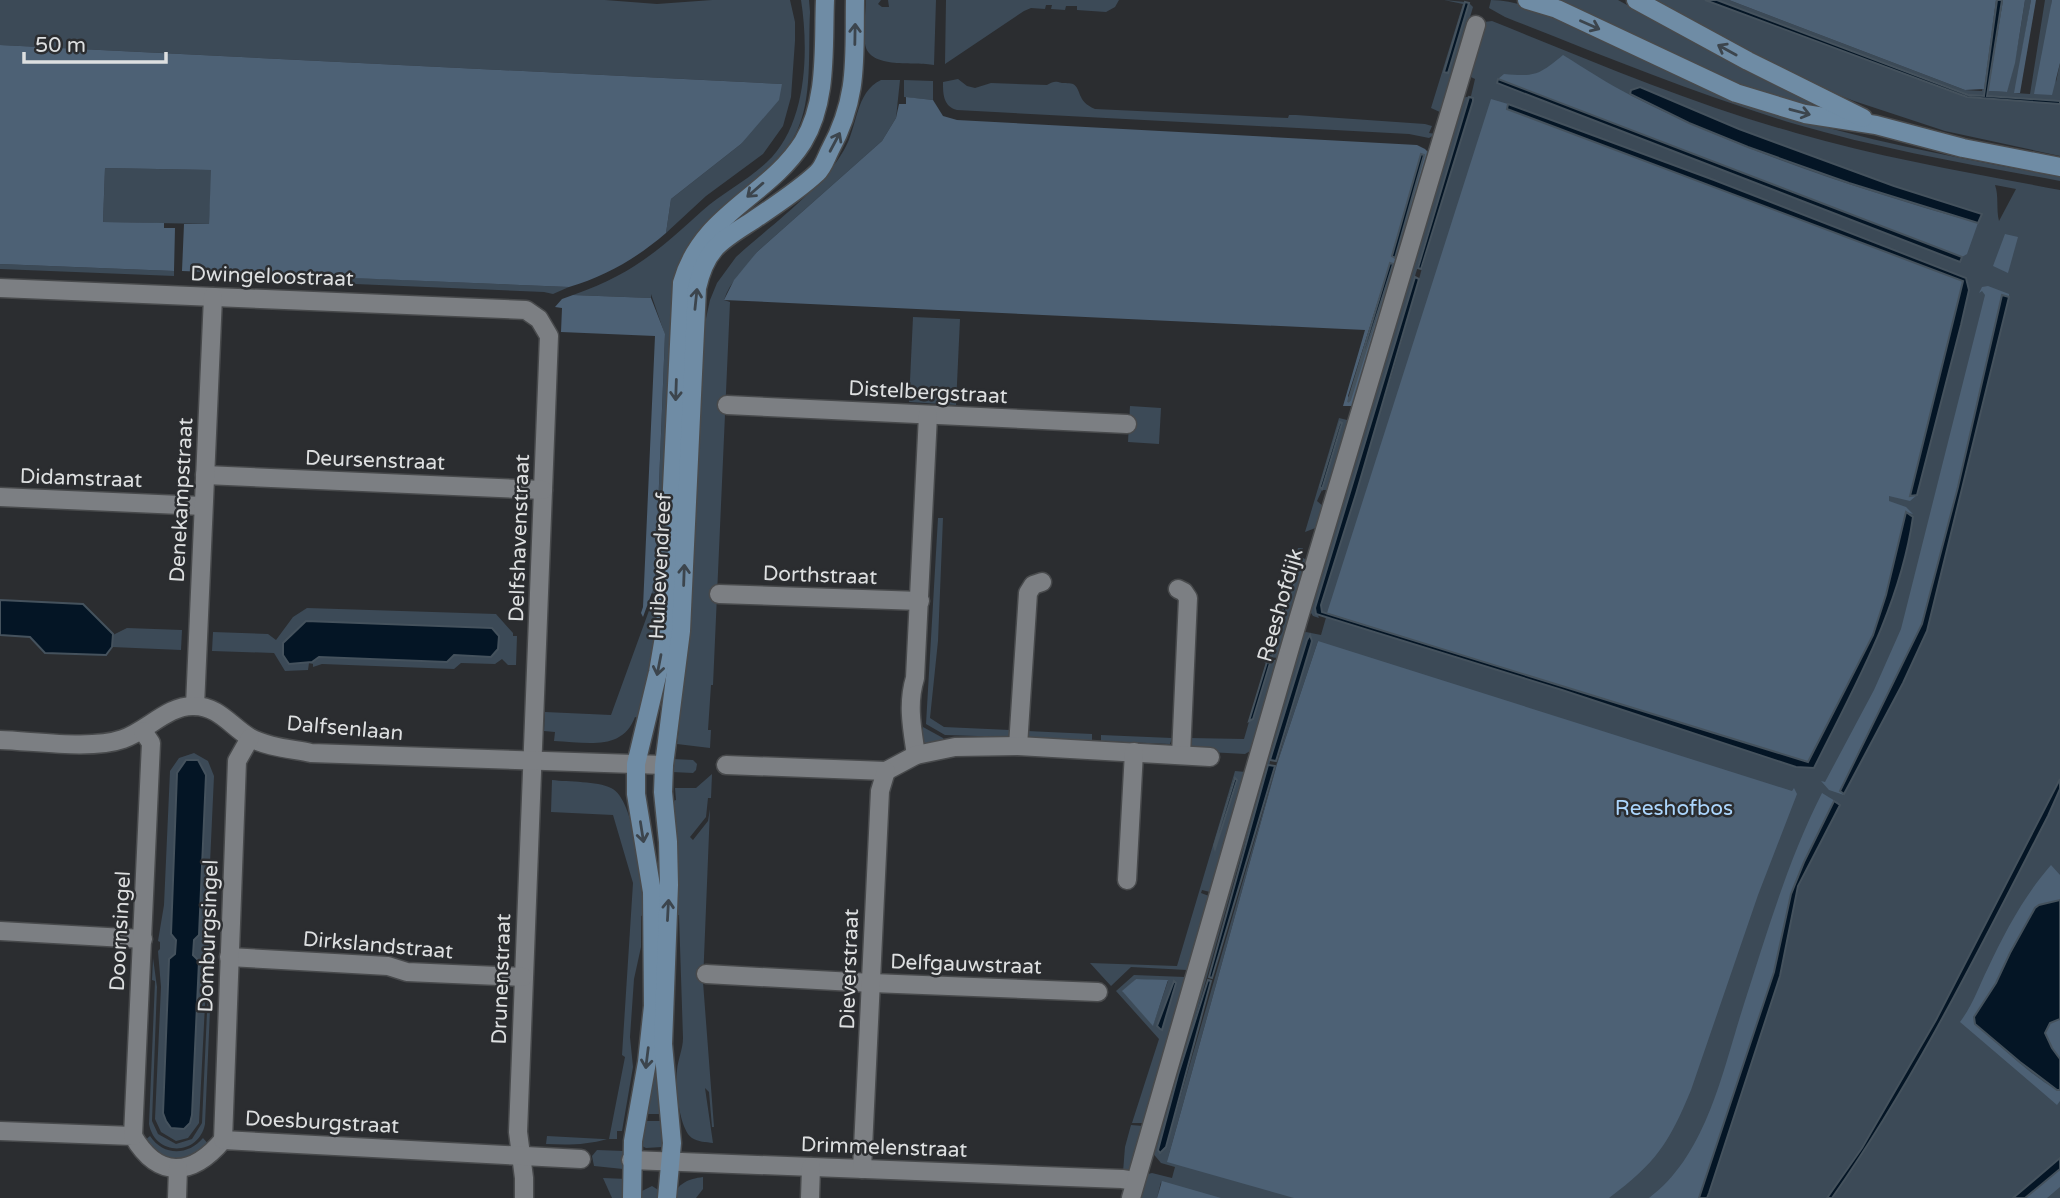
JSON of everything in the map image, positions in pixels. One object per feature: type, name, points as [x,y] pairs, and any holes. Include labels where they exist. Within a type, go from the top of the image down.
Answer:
[{"type":"street","name":"Huibevendreef","points":[[632,1198],[631,1160],[653,1006],[652,892],[636,794],[636,764],[665,631],[682,283],[696,247],[720,221],[783,165],[803,142],[819,100],[825,0]]},
{"type":"street","name":"Huibevendreef","points":[[667,1198],[671,1162],[663,1044],[669,885],[663,792],[681,631],[695,306],[701,271],[711,253],[729,234],[818,172],[843,127],[851,99],[855,0]]},
{"type":"street","points":[[1527,0],[1557,9],[1736,93],[1805,114],[1876,125],[1963,148],[2060,167]]},
{"type":"street","points":[[1636,0],[1748,61],[1876,125]]},
{"type":"street","name":"Reeshofdijk","points":[[1133,1190],[1302,607],[1476,25]]},
{"type":"street","name":"Dwingeloostraat","points":[[0,288],[526,310],[539,319]]},
{"type":"street","name":"Denekampstraat","points":[[195,706],[213,297]]},
{"type":"street","name":"Delfshavenstraat","points":[[534,761],[548,336],[539,319]]},
{"type":"street","name":"Distelbergstraat","points":[[727,405],[1128,424]]},
{"type":"street","points":[[916,755],[911,694],[915,678],[920,601],[928,415]]},
{"type":"street","name":"Deursenstraat","points":[[205,475],[543,490]]},
{"type":"street","name":"Didamstraat","points":[[0,497],[203,506]]},
{"type":"street","points":[[1018,746],[1028,593],[1033,585],[1042,582]]},
{"type":"street","points":[[1178,589],[1188,598],[1181,755]]},
{"type":"street","name":"Dorthstraat","points":[[719,594],[920,601]]},
{"type":"street","name":"Dalfsenlaan","points":[[195,706],[216,712],[250,738],[282,748],[311,752],[664,765]]},
{"type":"street","points":[[0,740],[103,743],[121,740],[143,731],[179,708],[195,706]]},
{"type":"street","name":"Doornsingel","points":[[133,1136],[151,743],[143,731]]},
{"type":"street","name":"Domburgsingel","points":[[223,1140],[237,761],[250,738]]},
{"type":"street","points":[[726,765],[886,771],[916,755],[955,747],[1018,746],[1210,757]]},
{"type":"street","points":[[1127,880],[1134,752]]},
{"type":"street","name":"Drunenstraat","points":[[524,1198],[518,1132],[534,761]]},
{"type":"street","name":"Dieverstraat","points":[[862,1169],[880,791],[886,771]]},
{"type":"street","points":[[0,931],[143,939]]},
{"type":"street","name":"Dirkslandstraat","points":[[229,957],[388,966],[407,972],[523,977]]},
{"type":"street","name":"Delfgauwstraat","points":[[706,974],[872,984],[1098,992]]},
{"type":"street","points":[[0,1130],[133,1136],[149,1159],[162,1166],[178,1168],[177,1198]]},
{"type":"street","name":"Doesburgstraat","points":[[178,1168],[201,1161],[223,1140],[581,1159]]},
{"type":"street","name":"Drimmelenstraat","points":[[631,1160],[1122,1179],[1133,1190]]},
{"type":"street","points":[[810,1198],[811,1167]]},
{"type":"green space","points":[[0,0],[605,0],[657,4],[712,0],[790,0],[795,22],[791,97],[783,126],[763,154],[706,196],[666,233],[671,199],[741,144],[782,84],[0,45]]},
{"type":"green space","points":[[801,0],[809,0],[809,74],[805,105],[796,133],[783,153],[767,170],[712,218],[696,236],[683,255],[674,278],[660,630],[641,719],[635,717],[621,736],[601,743],[554,741],[555,732],[544,731],[545,712],[611,715],[655,594],[651,593],[655,585],[665,335],[651,294],[651,298],[573,295],[611,279],[643,260],[759,169],[780,147],[790,128],[802,86],[805,42]]},
{"type":"green space","points":[[866,0],[881,0],[878,4],[889,7],[888,0],[936,0],[934,65],[894,63],[875,58],[868,52],[864,34]]},
{"type":"green space","points":[[946,0],[1119,0],[1115,7],[1106,12],[1077,10],[1077,6],[1066,6],[1065,10],[1051,9],[1052,5],[1046,5],[1045,9],[1031,8],[945,64]]},
{"type":"green space","points":[[1444,0],[1465,2],[1445,72],[1448,73],[1469,3],[1473,7],[1442,113],[1431,108],[1463,4]]},
{"type":"green space","points":[[1491,0],[1516,4],[1557,18],[1708,90],[1770,111],[1894,144],[2060,177],[2060,181],[1893,149],[1795,124],[1649,74],[1505,17],[1489,8]]},
{"type":"green space","points":[[1550,0],[1618,0],[1725,59],[1813,101],[1810,109],[1735,85]]},
{"type":"green space","points":[[1651,0],[1705,0],[1967,97],[2060,104],[2060,156],[1945,131],[1854,101],[1810,84]]},
{"type":"green space","points":[[1717,0],[1729,0],[1965,90],[1982,91],[1996,0],[2003,0],[1989,91],[2006,92],[2025,0],[2031,0],[2015,93],[2030,94],[2045,0],[2052,0],[2047,39],[2056,82],[2060,63],[2060,101],[1969,95]]},
{"type":"green space","points":[[1729,0],[1996,0],[1984,89],[1965,90]]},
{"type":"green space","points":[[2003,0],[2025,0],[2015,63],[2007,92],[1988,91]]},
{"type":"green space","points":[[2031,0],[2036,0],[2020,93],[2014,93]]},
{"type":"green space","points":[[2052,0],[2060,0],[2060,63],[2052,95],[2034,94]]},
{"type":"green space","name":"Reeshofbos","points":[[1492,21],[1680,95],[1757,122],[1894,158],[2060,190],[2060,1198],[1166,1198],[1161,1182],[1157,1198],[1138,1198],[1144,1175],[1152,1173],[1172,1178],[1175,1167],[1161,1163],[1151,1151],[1301,634],[1306,632],[1321,635],[1327,614],[1322,612],[1321,606],[1395,364],[1469,97],[1315,608],[1319,618],[1313,616],[1309,610],[1462,98],[1471,96],[1475,79],[1469,76],[1484,22]],"holes":[[[1995,185],[2016,189],[1999,221],[1997,194]],[[1308,637],[1312,641],[1166,1147],[1161,1153],[1158,1150],[1238,867]],[[1318,641],[1167,1162],[1277,764]]]},
{"type":"green space","points":[[0,45],[782,84],[779,100],[741,144],[671,199],[666,233],[621,265],[569,287],[182,271],[184,224],[209,224],[211,170],[105,168],[103,222],[164,223],[164,228],[175,228],[174,271],[0,264]]},
{"type":"green space","points":[[1563,55],[1623,91],[1673,116],[1758,152],[1845,183],[1978,223],[1967,254],[1962,257],[1498,79],[1504,74],[1536,73]]},
{"type":"green space","points":[[958,79],[975,88],[991,83],[1072,84],[1076,86],[1082,99],[1095,109],[1288,118],[1289,115],[1296,115],[1425,124],[1432,126],[1429,133],[1436,134],[1429,138],[1409,134],[957,110],[946,103],[943,82]]},
{"type":"green space","points":[[881,80],[900,80],[896,118],[882,141],[757,252],[734,281],[724,300],[730,302],[713,685],[708,730],[711,730],[710,748],[677,744],[679,728],[672,727],[697,386],[710,300],[717,283],[736,257],[809,193],[834,165],[849,141],[866,93]]},
{"type":"green space","points":[[904,80],[933,81],[933,100],[904,97]]},
{"type":"green space","points":[[906,97],[933,100],[943,116],[957,120],[1417,145],[1425,149],[1430,154],[1354,406],[1343,406],[1365,330],[724,300],[734,280],[757,252],[882,141],[896,118],[899,104],[906,104]],"holes":[[[1421,155],[1424,156],[1395,257],[1392,256]],[[1390,263],[1393,264],[1350,400],[1348,396]]]},
{"type":"green space","points":[[1491,99],[1508,104],[1508,109],[1963,281],[1911,495],[1917,495],[1910,501],[1889,496],[1889,501],[1906,507],[1913,514],[1906,512],[1884,605],[1873,635],[1808,763],[1327,613]]},
{"type":"green space","points":[[105,168],[212,170],[209,224],[103,222]]},
{"type":"green space","points":[[2005,234],[2018,237],[2008,273],[1993,266]]},
{"type":"green space","points":[[0,264],[174,271],[174,276],[0,269]]},
{"type":"green space","points":[[213,272],[569,287],[553,294],[212,278]]},
{"type":"green space","points":[[1988,286],[2009,294],[2009,297],[2002,295],[1958,487],[1922,624],[1840,790],[1844,795],[1829,790],[1821,781],[1825,782],[1874,690],[1901,629],[1985,295],[1982,291],[1979,293],[1982,287]]},
{"type":"green space","points":[[573,295],[651,298],[665,334],[655,584],[643,617],[641,613],[655,336],[561,332],[562,308],[555,307],[562,299]]},
{"type":"green space","points":[[913,317],[960,319],[956,405],[909,402]]},
{"type":"green space","points":[[1130,406],[1161,408],[1159,444],[1128,442]]},
{"type":"green space","points":[[1339,418],[1349,423],[1329,490],[1322,490],[1317,501],[1324,507],[1318,527],[1305,532]]},
{"type":"green space","points":[[938,518],[943,518],[938,641],[930,718],[944,727],[1010,730],[1008,737],[945,735],[926,724]]},
{"type":"green space","points":[[1298,548],[1303,548],[1300,556],[1308,561],[1279,658],[1268,657],[1269,660],[1279,660],[1252,750],[1245,754],[1190,751],[1190,738],[1244,739],[1266,663],[1264,656],[1269,657]]},
{"type":"green space","points":[[307,608],[496,614],[513,636],[517,636],[516,665],[508,665],[502,659],[495,664],[461,663],[454,669],[322,664],[313,667],[313,664],[309,663],[308,670],[285,671],[274,653],[212,651],[213,632],[268,634],[276,640],[293,617]],"holes":[[[307,621],[492,628],[498,649],[491,657],[454,655],[446,662],[319,657],[306,662],[283,655],[283,643]]]},
{"type":"green space","points":[[127,628],[182,630],[181,650],[112,647],[113,635]]},
{"type":"green space","points":[[1318,641],[1792,791],[1794,788],[1797,794],[1758,895],[1683,1108],[1668,1138],[1650,1162],[1609,1198],[1294,1198],[1167,1162],[1277,764]]},
{"type":"green space","points":[[923,727],[943,738],[945,742],[925,746]]},
{"type":"green space","points":[[1027,731],[1092,734],[1092,741],[1026,738]]},
{"type":"green space","points":[[1101,735],[1172,738],[1170,744],[1101,741]]},
{"type":"green space","points":[[194,753],[208,761],[214,776],[208,907],[211,953],[206,985],[199,1123],[188,1138],[176,1141],[161,1132],[155,1119],[161,987],[158,941],[164,905],[170,771],[179,758]],"holes":[[[186,760],[198,760],[193,955],[199,961],[166,1121],[163,1113],[169,959],[175,954],[176,940],[171,934],[177,774]]]},
{"type":"green space","points":[[673,759],[693,760],[697,764],[696,770],[693,773],[672,772]]},
{"type":"green space","points":[[1235,771],[1246,772],[1210,892],[1202,890],[1201,893],[1209,896],[1187,970],[1131,967],[1111,986],[1090,963],[1177,966]],"holes":[[[1234,778],[1237,780],[1215,849]]]},
{"type":"green space","points":[[712,774],[711,798],[708,798],[706,817],[690,837],[693,840],[708,821],[710,809],[703,982],[714,1127],[709,1092],[705,1088],[713,1143],[692,1138],[688,1133],[677,1096],[677,1070],[683,1038],[673,801],[676,800],[675,788],[696,788]]},
{"type":"green space","points":[[552,780],[591,783],[611,788],[620,796],[626,809],[636,846],[644,915],[641,916],[641,947],[634,979],[630,1037],[633,1067],[622,1131],[617,1131],[617,1139],[609,1139],[625,1057],[622,1055],[633,883],[613,815],[551,812]]},
{"type":"green space","points":[[1822,793],[1840,804],[1834,802],[1791,894],[1774,972],[1699,1198],[1649,1198],[1669,1180],[1699,1135],[1720,1083],[1779,897]]},
{"type":"green space","points":[[2051,865],[2060,875],[2060,900],[2035,908],[1996,983],[1974,1017],[1975,1024],[2018,1062],[2060,1090],[2060,1101],[2057,1105],[1960,1022],[2016,915]]},
{"type":"green space","points":[[153,958],[157,987],[152,1121],[158,1134],[176,1144],[192,1139],[202,1123],[208,990],[214,965],[205,1124],[201,1135],[186,1147],[168,1147],[159,1142],[149,1124],[155,981],[152,980]]},
{"type":"green space","points":[[1134,975],[1185,977],[1143,1123],[1132,1123],[1159,1039],[1116,991]],"holes":[[[1136,979],[1168,981],[1153,1025],[1123,992]]]},
{"type":"green space","points":[[1136,979],[1168,980],[1153,1026],[1122,991]]},
{"type":"green space","points":[[2060,1019],[2060,1059],[2045,1033],[2050,1023]]},
{"type":"green space","points":[[655,1049],[663,1114],[643,1114]]},
{"type":"green space","points":[[641,1121],[664,1121],[662,1147],[642,1146]]},
{"type":"green space","points":[[1131,1125],[1143,1126],[1130,1170],[1123,1172],[1125,1147]]},
{"type":"green space","points":[[150,1136],[155,1143],[169,1150],[183,1151],[203,1138],[209,1145],[175,1160],[161,1155],[143,1142]]},
{"type":"green space","points":[[547,1136],[607,1139],[577,1144],[546,1144]]},
{"type":"green space","points":[[597,1150],[624,1151],[623,1169],[594,1166],[592,1156]]},
{"type":"green space","points":[[2060,1169],[2060,1187],[2047,1198],[2025,1198]]},
{"type":"green space","points":[[703,1177],[703,1189],[696,1198],[672,1198],[684,1183]]},
{"type":"green space","points":[[603,1178],[627,1179],[628,1198],[612,1198]]},
{"type":"green space","points":[[1162,1181],[1221,1198],[1157,1198]]},
{"type":"green space","points":[[652,1186],[660,1191],[661,1198],[640,1198],[642,1191]]},
{"type":"shaded area","points":[[1705,0],[1717,0],[1968,95],[1984,96],[1997,0],[2002,0],[1987,96],[2060,101],[2060,104],[1967,97]]},
{"type":"shaded area","points":[[1465,2],[1469,3],[1448,73],[1444,72]]},
{"type":"shaded area","points":[[1498,79],[1962,257],[1960,262],[1497,83]]},
{"type":"shaded area","points":[[1640,87],[1739,129],[1894,186],[1982,214],[1978,223],[1849,183],[1748,147],[1689,123],[1630,94],[1631,90]]},
{"type":"shaded area","points":[[1469,97],[1473,98],[1473,101],[1421,269],[1418,268]]},
{"type":"shaded area","points":[[1508,104],[1714,180],[1966,278],[1969,290],[1917,495],[1910,496],[1963,281],[1507,109]]},
{"type":"shaded area","points":[[1421,154],[1424,155],[1395,258],[1392,256]]},
{"type":"shaded area","points":[[1390,263],[1393,264],[1348,402]]},
{"type":"shaded area","points":[[1415,277],[1419,279],[1321,605],[1322,612],[1808,762],[1873,635],[1886,595],[1906,512],[1913,517],[1907,551],[1887,615],[1814,768],[1796,767],[1562,690],[1316,614],[1315,608]]},
{"type":"shaded area","points":[[2002,295],[2009,297],[1927,631],[1903,683],[1844,794],[1840,791],[1922,624],[1958,487]]},
{"type":"shaded area","points":[[1340,422],[1342,423],[1322,489],[1320,487]]},
{"type":"shaded area","points":[[1296,565],[1299,567],[1272,656],[1269,656]]},
{"type":"shaded area","points":[[0,600],[83,604],[113,634],[112,647],[106,655],[45,653],[30,637],[0,635]]},
{"type":"shaded area","points":[[306,621],[492,628],[499,636],[498,649],[491,657],[454,655],[447,662],[319,657],[312,662],[289,664],[283,655],[283,643]]},
{"type":"shaded area","points":[[1310,635],[1312,641],[1276,761],[1270,760],[1307,640]]},
{"type":"shaded area","points":[[1267,662],[1270,663],[1253,719],[1249,721]]},
{"type":"shaded area","points":[[186,760],[198,760],[206,775],[199,935],[194,940],[193,955],[199,961],[192,1115],[190,1123],[184,1129],[171,1128],[163,1113],[169,959],[175,954],[176,940],[171,934],[177,773]]},
{"type":"shaded area","points":[[1268,765],[1275,766],[1212,978],[1209,977]]},
{"type":"shaded area","points":[[1235,778],[1237,780],[1215,849],[1214,846]]},
{"type":"shaded area","points":[[2060,779],[2060,789],[2048,816],[1920,1059],[1863,1152],[1832,1198],[1827,1198],[1862,1148],[1936,1020]]},
{"type":"shaded area","points":[[1834,801],[1840,805],[1798,886],[1780,976],[1709,1193],[1707,1198],[1699,1198],[1774,972],[1791,894]]},
{"type":"shaded area","points":[[2060,900],[2060,1019],[2050,1023],[2045,1033],[2060,1059],[2060,1090],[2057,1090],[1975,1024],[1974,1017],[1996,983],[2035,908]]},
{"type":"shaded area","points":[[1208,980],[1211,981],[1166,1147],[1160,1153],[1158,1150],[1178,1075]]},
{"type":"shaded area","points":[[1174,981],[1176,983],[1162,1030],[1157,1026]]},
{"type":"shaded area","points":[[2060,1158],[2060,1169],[2025,1198],[2013,1198]]}]
